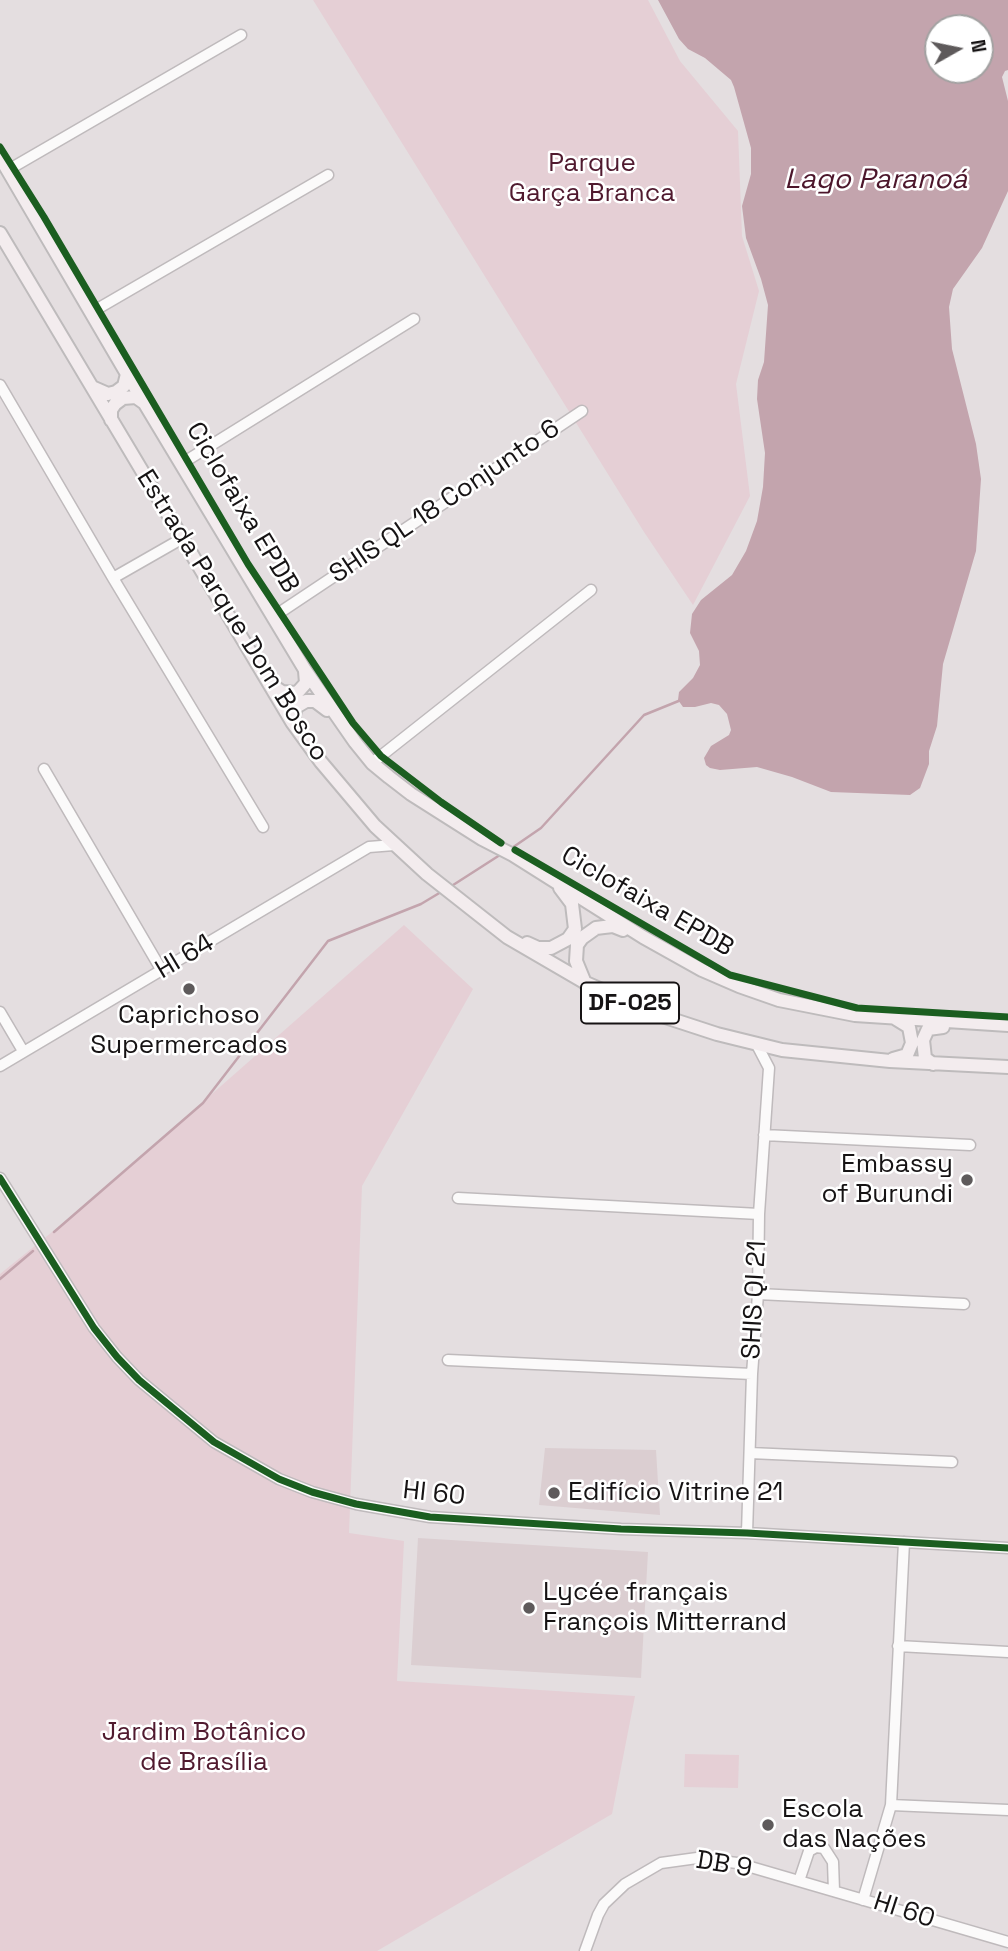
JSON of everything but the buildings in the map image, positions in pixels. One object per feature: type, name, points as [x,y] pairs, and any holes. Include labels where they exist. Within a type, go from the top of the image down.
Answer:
[{"type":"main road","name":"Estrada Parque Dom Bosco","points":[[0,157],[305,670],[372,763],[411,794],[643,937],[702,970],[761,995],[855,1015],[1008,1025]]},
{"type":"main road","name":"Estrada Parque Dom Bosco","points":[[0,233],[292,722],[375,827],[427,874],[507,937],[586,983],[659,1015],[782,1051],[890,1061],[1008,1067]]},
{"type":"main road","points":[[92,386],[108,394],[116,392],[124,386],[127,374]]},
{"type":"main road","points":[[111,420],[111,411],[122,398],[136,397],[146,405]]},
{"type":"main road","points":[[269,684],[282,692],[297,693],[306,683],[305,670]]},
{"type":"main road","points":[[292,722],[296,706],[311,700],[319,703],[343,725]]},
{"type":"main road","points":[[507,937],[538,947],[551,948],[568,939],[575,929],[572,904],[555,882]]},
{"type":"main road","points":[[586,983],[576,961],[577,945],[587,933],[596,928],[613,926],[643,937]]},
{"type":"main road","points":[[890,1061],[907,1055],[912,1043],[908,1027],[895,1019]]},
{"type":"main road","points":[[933,1064],[927,1061],[923,1054],[925,1033],[932,1028],[964,1024]]},
{"type":"street","points":[[8,170],[240,34]]},
{"type":"street","points":[[92,312],[328,175]]},
{"type":"street","points":[[181,464],[414,319]]},
{"type":"street","points":[[0,385],[263,827]]},
{"type":"street","name":"SHIS QL 18 Conjunto 6","points":[[273,617],[582,411]]},
{"type":"street","points":[[113,578],[183,538]]},
{"type":"street","points":[[372,763],[591,590]]},
{"type":"street","points":[[44,769],[162,971]]},
{"type":"street","points":[[369,847],[375,827]]},
{"type":"street","name":"HI 64","points":[[0,1066],[369,847],[394,845]]},
{"type":"street","points":[[0,1012],[23,1051]]},
{"type":"street","points":[[757,1045],[769,1068],[782,1051]]},
{"type":"street","name":"SHIS QI 21","points":[[747,1533],[759,1214],[769,1068]]},
{"type":"street","points":[[764,1135],[970,1145]]},
{"type":"street","name":"HI 60","points":[[0,1178],[94,1328],[117,1357],[186,1421],[239,1458],[279,1479],[356,1504],[430,1517],[1008,1548]]},
{"type":"street","points":[[458,1198],[759,1214]]},
{"type":"street","points":[[758,1294],[964,1304]]},
{"type":"street","points":[[448,1360],[752,1374]]},
{"type":"street","points":[[750,1453],[952,1462]]},
{"type":"street","name":"HI 60","points":[[904,1542],[891,1805],[863,1900],[1008,1942]]},
{"type":"street","points":[[898,1646],[1008,1652]]},
{"type":"street","points":[[891,1805],[1008,1810]]},
{"type":"street","points":[[799,1881],[809,1851],[816,1847],[824,1848],[833,1862],[834,1891]]},
{"type":"street","name":"DB 9","points":[[585,1951],[604,1904],[642,1872],[661,1863],[682,1858],[715,1859],[863,1900]]},
{"type":"shaded area","points":[[545,1448],[656,1450],[660,1515],[539,1505]]},
{"type":"shaded area","name":"Lycée français François Mitterrand","points":[[418,1538],[648,1552],[641,1678],[411,1665]]},
{"type":"green space","name":"Parque Garça Branca","points":[[313,0],[648,0],[680,61],[738,131],[742,236],[759,291],[736,384],[750,496],[693,605],[644,532]]},
{"type":"green space","name":"Jardim Botânico de Brasília","points":[[404,925],[473,989],[362,1186],[349,1533],[404,1541],[397,1681],[635,1696],[612,1814],[377,1951],[0,1951],[0,1274],[88,1203]]},
{"type":"green space","points":[[685,1754],[739,1755],[738,1788],[684,1787]]},
{"type":"water","name":"Lago Paranoá","points":[[658,0],[1008,0],[1008,70],[1002,77],[1008,101],[1008,191],[982,248],[953,289],[949,307],[952,349],[976,444],[981,479],[976,551],[943,664],[937,726],[929,751],[929,764],[920,788],[910,795],[831,792],[757,767],[720,770],[710,768],[704,758],[711,746],[729,735],[731,730],[727,714],[719,705],[711,703],[683,707],[678,700],[679,692],[693,678],[700,665],[699,651],[690,633],[692,614],[701,600],[732,575],[746,551],[757,521],[765,453],[757,399],[758,380],[764,362],[768,305],[746,238],[742,206],[751,174],[751,148],[734,87],[731,80],[705,58],[688,49],[679,39]]},
{"type":"waterway","points":[[509,850],[541,828],[644,715],[681,700]]},
{"type":"waterway","points":[[450,887],[503,853]]},
{"type":"waterway","points":[[54,1232],[203,1103],[328,941],[421,904],[441,892]]},
{"type":"waterway","points":[[0,1279],[33,1251]]},
{"type":"cycle path","name":"Ciclofaixa EPDB","points":[[0,147],[248,564],[353,723],[381,756],[501,843]]},
{"type":"cycle path","name":"Ciclofaixa EPDB","points":[[515,850],[730,975],[857,1008],[1008,1017]]},
{"type":"cycle path","points":[[0,1178],[94,1328],[139,1380],[214,1442],[279,1479],[312,1492],[356,1504],[430,1517],[1008,1548]]},
{"type":"place","name":"Caprichoso Supermercados","points":[[189,989]]},
{"type":"place","name":"Embassy of Burundi","points":[[967,1180]]},
{"type":"place","name":"Edifício Vitrine 21","points":[[554,1493]]},
{"type":"place","name":"Lycée français François Mitterrand","points":[[529,1608]]},
{"type":"place","name":"Escola das Nações","points":[[768,1825]]}]
